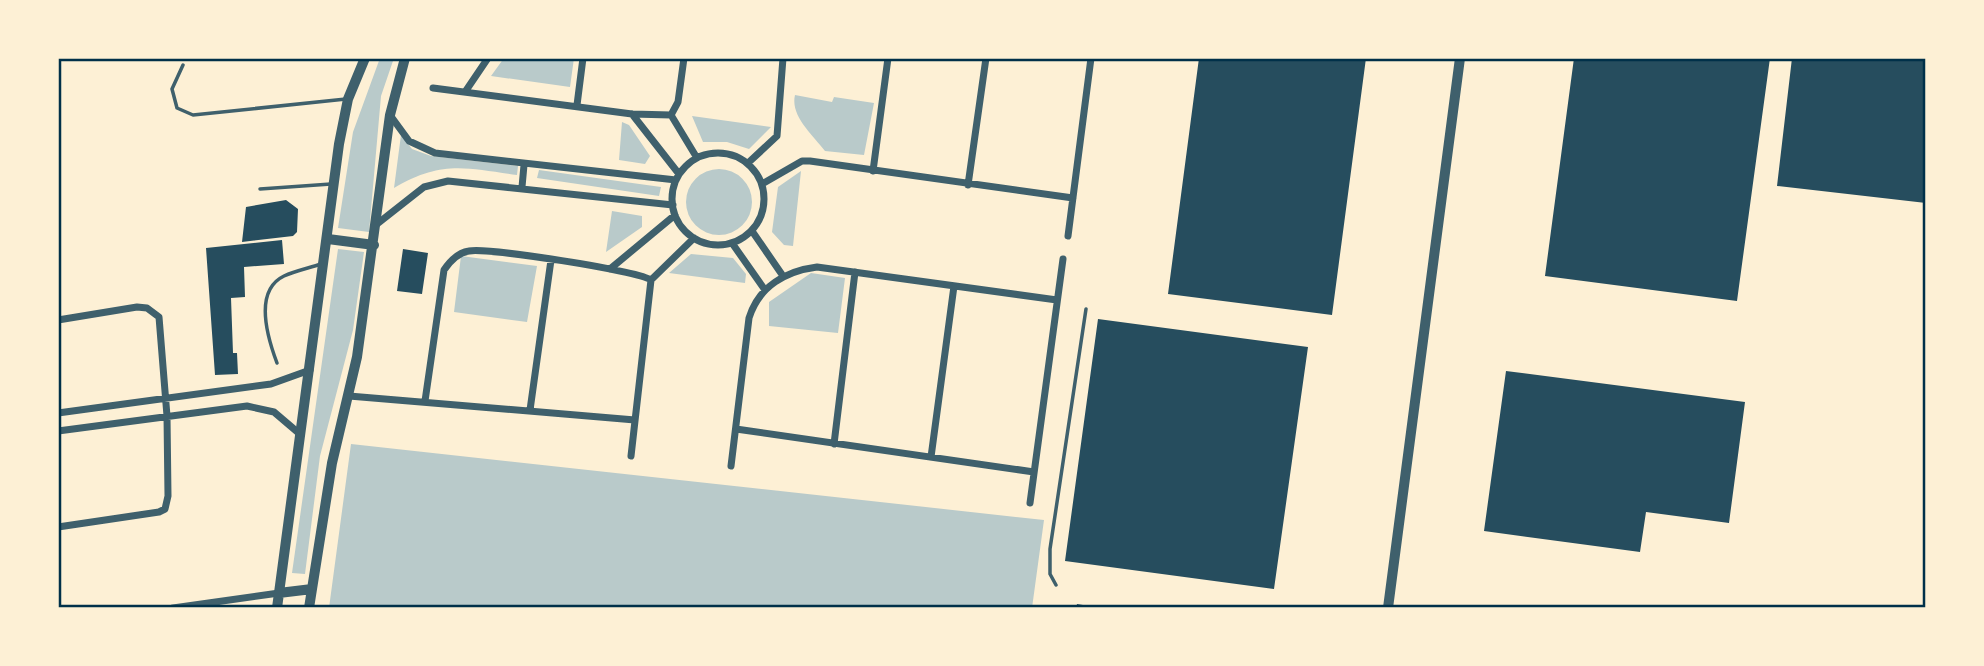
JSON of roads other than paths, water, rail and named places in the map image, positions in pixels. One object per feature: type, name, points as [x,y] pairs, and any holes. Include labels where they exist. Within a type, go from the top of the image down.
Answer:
[{"type":"street","points":[[277,608],[334,184],[348,99],[365,58]]},
{"type":"street","points":[[309,608],[332,463],[348,396],[374,245],[390,115],[405,58]]},
{"type":"street","points":[[466,92],[488,58]]},
{"type":"street","points":[[577,105],[583,58]]},
{"type":"street","points":[[671,115],[678,102],[684,58]]},
{"type":"street","points":[[748,163],[777,136],[783,58]]},
{"type":"street","points":[[873,171],[888,58]]},
{"type":"street","points":[[968,184],[986,58]]},
{"type":"street","points":[[1068,236],[1091,58]]},
{"type":"street","points":[[1388,608],[1460,58]]},
{"type":"street","points":[[433,88],[632,114],[671,115]]},
{"type":"street","points":[[632,114],[678,177]]},
{"type":"street","points":[[390,115],[409,141],[422,149],[524,165],[678,177]]},
{"type":"street","points":[[671,115],[697,158]]},
{"type":"street","points":[[723,153],[748,163],[762,184],[765,200],[761,216],[752,230],[732,243],[706,243],[694,238],[683,228],[675,215],[673,205],[678,177],[697,158],[723,153]]},
{"type":"street","points":[[762,184],[802,161],[1073,198]]},
{"type":"street","points":[[522,187],[524,165]]},
{"type":"street","points":[[377,224],[411,195],[438,182],[460,181],[522,187],[673,205]]},
{"type":"street","points":[[610,269],[675,215]]},
{"type":"street","points":[[752,230],[783,276]]},
{"type":"street","points":[[631,456],[651,279],[694,238]]},
{"type":"street","points":[[328,239],[374,245]]},
{"type":"street","points":[[732,243],[765,290]]},
{"type":"street","points":[[425,401],[440,288],[450,260],[468,251],[479,250],[610,269],[651,279]]},
{"type":"street","points":[[1030,503],[1063,259]]},
{"type":"street","points":[[530,410],[551,260]]},
{"type":"street","points":[[731,466],[749,317],[757,298],[783,276],[817,267],[1057,300]]},
{"type":"street","points":[[834,444],[855,272]]},
{"type":"street","points":[[931,457],[954,286]]},
{"type":"street","points":[[58,320],[137,307],[156,314],[162,326],[168,503],[159,512],[58,527]]},
{"type":"street","points":[[58,413],[271,384],[310,370]]},
{"type":"street","points":[[348,396],[635,420]]},
{"type":"street","points":[[58,431],[167,416],[260,408],[282,416],[301,436]]},
{"type":"street","points":[[736,429],[1034,472]]},
{"type":"street","points":[[173,608],[312,589]]},
{"type":"lane","points":[[183,65],[172,89],[177,108],[193,115],[348,99]]},
{"type":"lane","points":[[260,189],[334,184]]},
{"type":"lane","points":[[276,363],[265,332],[268,294],[281,277],[325,263]]},
{"type":"lane","points":[[1056,585],[1051,574],[1050,549],[1086,309]]}]
